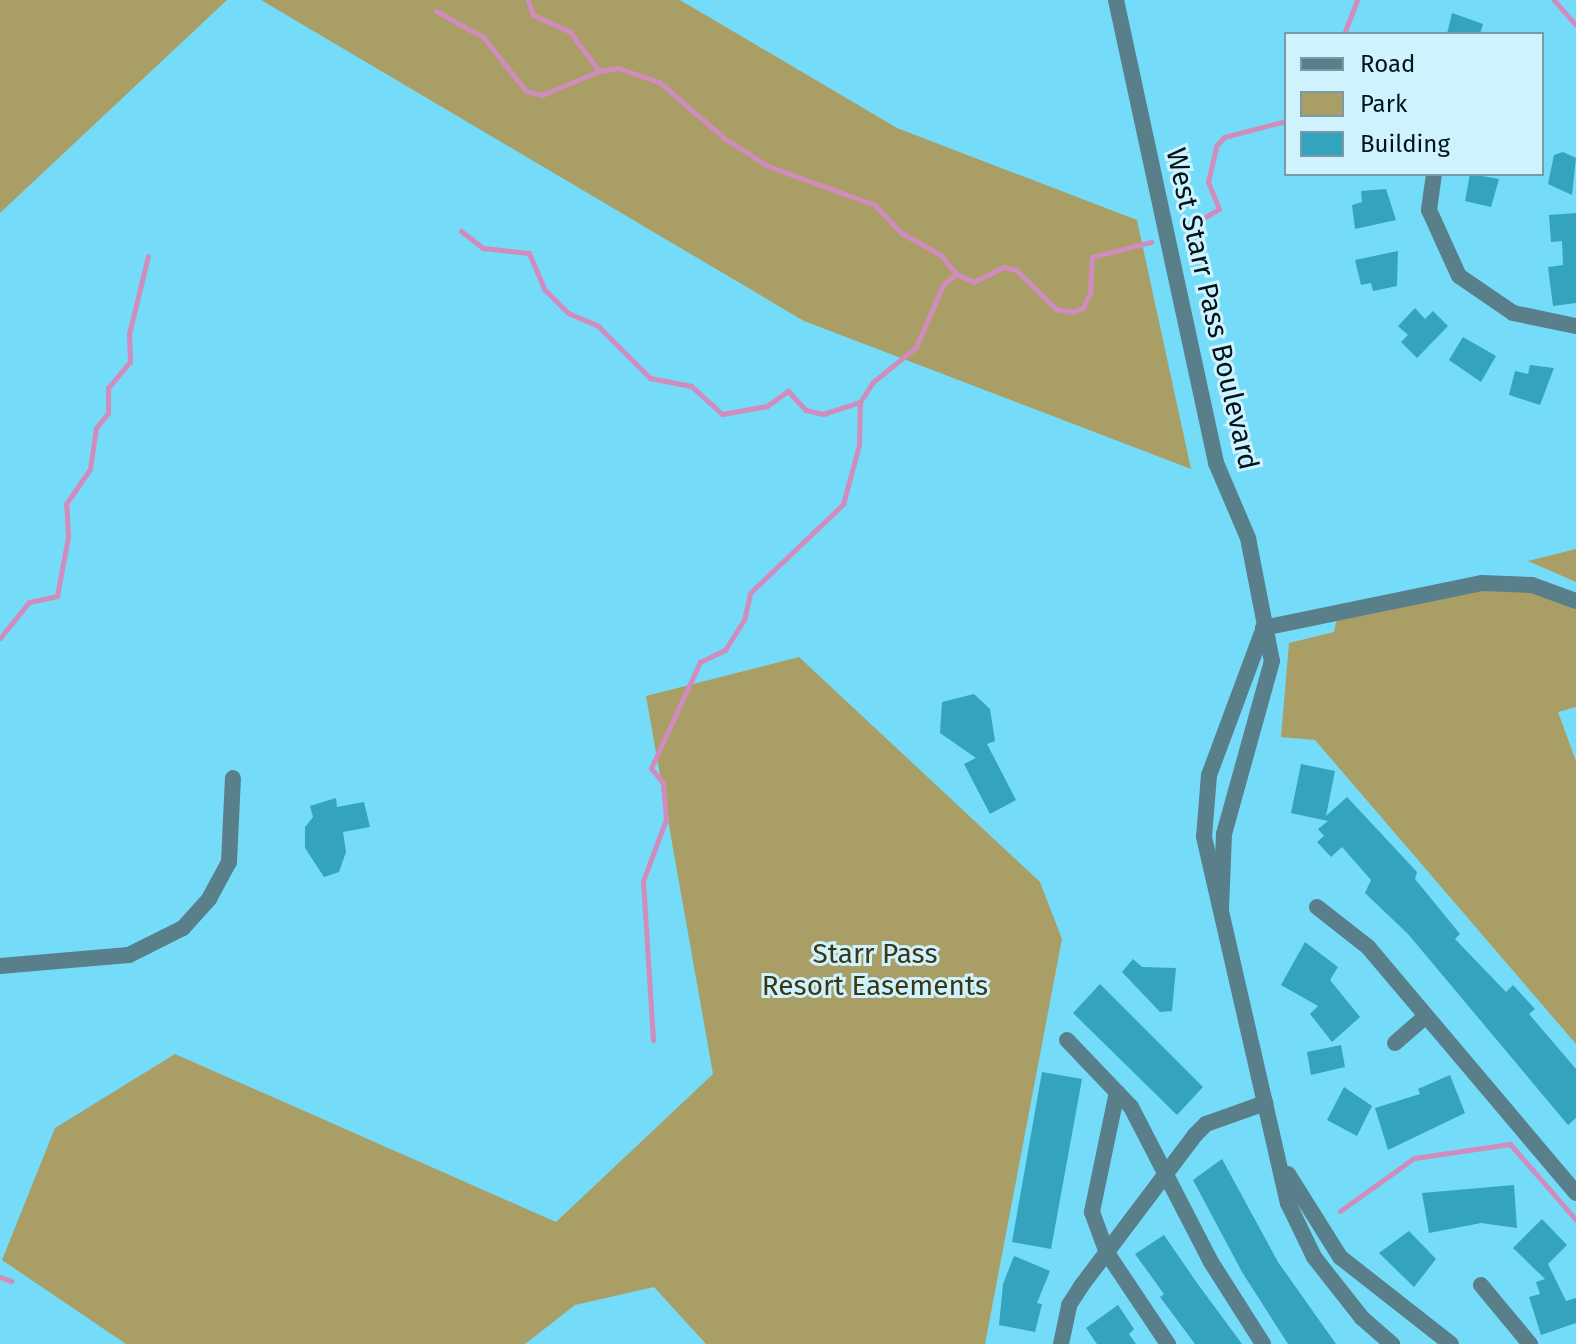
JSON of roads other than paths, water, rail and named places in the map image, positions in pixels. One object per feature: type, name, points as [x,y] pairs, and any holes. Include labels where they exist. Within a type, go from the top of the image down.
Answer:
[{"type":"street","name":"West Starr Pass Boulevard","points":[[1116,0],[1216,463],[1248,538],[1263,628],[1272,661],[1224,834],[1221,908]]},
{"type":"street","points":[[1434,176],[1429,210],[1459,276],[1513,313],[1576,326]]},
{"type":"street","points":[[1263,628],[1482,583],[1532,585],[1576,601]]},
{"type":"street","name":"West Starr Pass Boulevard","points":[[1263,628],[1209,775],[1204,837],[1288,1203],[1314,1257],[1362,1318],[1392,1344]]},
{"type":"street","points":[[0,966],[129,955],[183,928],[209,899],[229,862],[233,778]]},
{"type":"street","points":[[1317,907],[1368,947],[1576,1193]]},
{"type":"street","points":[[1395,1043],[1425,1017]]},
{"type":"street","points":[[1067,1040],[1117,1092],[1165,1171],[1211,1262],[1263,1344]]},
{"type":"street","points":[[1117,1092],[1092,1195],[1107,1253],[1168,1344]]},
{"type":"street","points":[[1061,1344],[1069,1305],[1165,1171],[1206,1124],[1265,1103]]},
{"type":"street","name":"West Starr Pass Boulevard","points":[[1275,1148],[1340,1257],[1451,1344]]},
{"type":"street","points":[[1481,1285],[1530,1344]]},
{"type":"waterway","points":[[528,0],[533,15],[569,31],[599,71],[618,68],[659,82],[724,138],[768,166],[875,205],[900,232],[942,256],[956,274]]},
{"type":"waterway","points":[[1345,32],[1357,0]]},
{"type":"waterway","points":[[1554,0],[1576,25]]},
{"type":"waterway","points":[[436,11],[483,37],[526,91],[542,95],[599,71]]},
{"type":"waterway","points":[[1192,225],[1219,209],[1208,182],[1216,146],[1224,137],[1284,122]]},
{"type":"waterway","points":[[461,231],[483,248],[529,253],[544,289],[568,313],[598,326],[650,378],[691,386],[722,414],[767,406],[788,391],[806,410],[823,414],[860,402]]},
{"type":"waterway","points":[[653,1040],[643,881],[666,819],[663,783],[651,768],[700,662],[725,650],[744,620],[750,593],[843,504],[859,445],[860,402],[873,382],[916,347],[943,285],[956,274],[974,282],[1003,267],[1016,270],[1056,309],[1073,312],[1083,308],[1090,293],[1092,257],[1151,242]]},
{"type":"waterway","points":[[0,638],[29,602],[57,596],[68,537],[66,504],[90,469],[96,428],[108,413],[108,388],[130,362],[129,334],[148,256]]},
{"type":"waterway","points":[[1340,1211],[1414,1158],[1510,1144],[1576,1220]]},
{"type":"waterway","points":[[0,1277],[11,1281]]},
{"type":"park label","name":"Starr Pass Resort Easements","points":[[875,970]]}]
